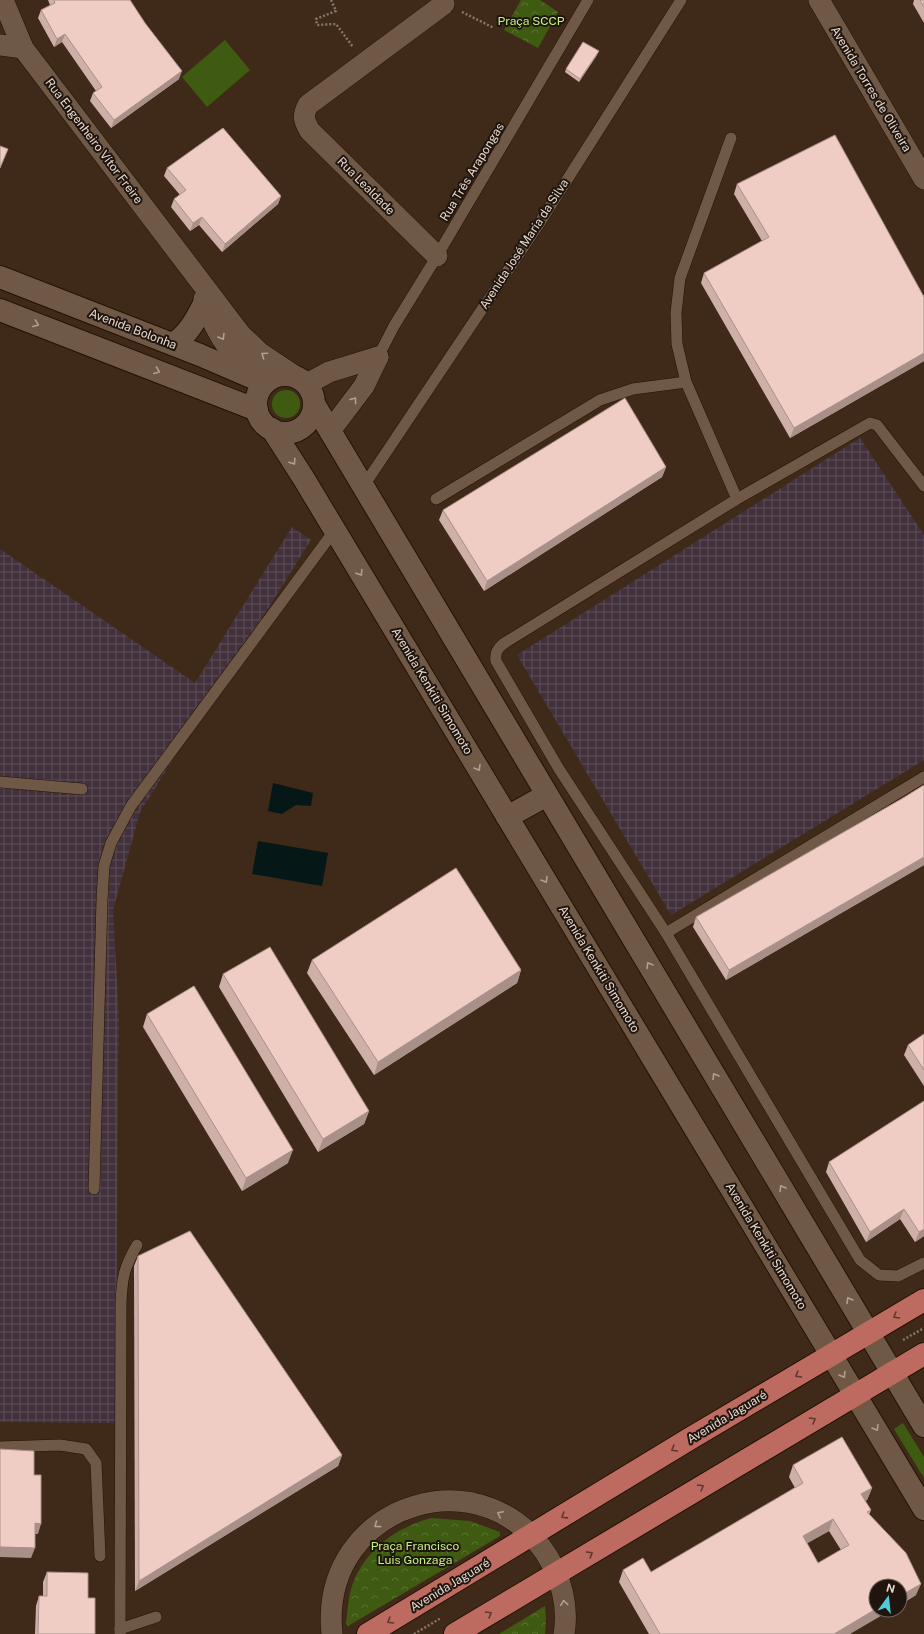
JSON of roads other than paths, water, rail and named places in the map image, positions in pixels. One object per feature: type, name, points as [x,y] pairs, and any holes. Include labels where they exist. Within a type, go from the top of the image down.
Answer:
[{"type":"highway","name":"Avenida Jaguaré","points":[[368,1634],[691,1438],[924,1300]]},
{"type":"highway","points":[[455,1634],[924,1354]]},
{"type":"main road","name":"Avenida Bolonha","points":[[0,277],[267,382]]},
{"type":"main road","points":[[173,344],[183,338],[205,302]]},
{"type":"main road","points":[[0,310],[257,410]]},
{"type":"main road","points":[[287,375],[301,381],[314,398],[314,410],[310,419],[298,430],[280,432],[272,429],[261,419],[257,410],[259,393],[267,382],[280,376],[287,375]]},
{"type":"main road","points":[[314,404],[924,1426]]},
{"type":"main road","name":"Avenida Kenkiti Simomoto","points":[[272,429],[304,479],[924,1509]]},
{"type":"main road","points":[[507,816],[547,795]]},
{"type":"street","name":"Rua Engenheiro Vítor Freire","points":[[3,0],[23,48],[241,335],[252,346],[301,381]]},
{"type":"street","name":"Avenida Torres de Oliveira","points":[[819,0],[924,179]]},
{"type":"street","name":"Rua Lealdade","points":[[437,256],[310,131],[303,119],[304,112],[308,105],[444,4]]},
{"type":"street","points":[[0,45],[23,48]]},
{"type":"street","name":"Rua Engenheiro Vítor Freire","points":[[196,276],[205,302],[228,346],[237,356],[267,382]]},
{"type":"street","points":[[301,381],[378,357]]},
{"type":"street","points":[[330,431],[364,386],[378,357]]},
{"type":"street","points":[[332,1634],[330,1614],[338,1576],[346,1559],[358,1543],[371,1529],[387,1518],[405,1509],[423,1503],[442,1501],[474,1504],[499,1513],[516,1522],[531,1536],[547,1555],[563,1593],[565,1612],[564,1634]]},
{"type":"lane","name":"Rua Três Arapongas","points":[[378,357],[394,326],[588,0]]},
{"type":"lane","name":"Avenida José Maria da Silva","points":[[363,487],[539,224],[682,0]]},
{"type":"lane","points":[[731,138],[680,278],[676,313],[677,344],[686,382],[738,499]]},
{"type":"lane","points":[[436,499],[600,400],[633,389],[686,382]]},
{"type":"lane","points":[[924,486],[877,425],[872,423],[738,499],[503,644],[498,648],[495,654],[496,661],[559,769],[666,933],[860,1260],[879,1275],[898,1276],[924,1263]]},
{"type":"lane","points":[[94,1189],[102,900],[104,866],[111,843],[131,806],[334,531]]},
{"type":"lane","points":[[666,933],[924,777]]},
{"type":"lane","points":[[0,782],[82,788]]},
{"type":"lane","points":[[137,1245],[126,1264],[122,1279],[120,1303],[120,1632],[156,1617]]},
{"type":"lane","points":[[0,1447],[60,1445],[86,1449],[96,1463],[100,1556]]},
{"type":"park label","name":"Praça SCCP","points":[[531,21]]},
{"type":"park label","name":"Praça Francisco Luis Gonzaga","points":[[415,1553]]}]
